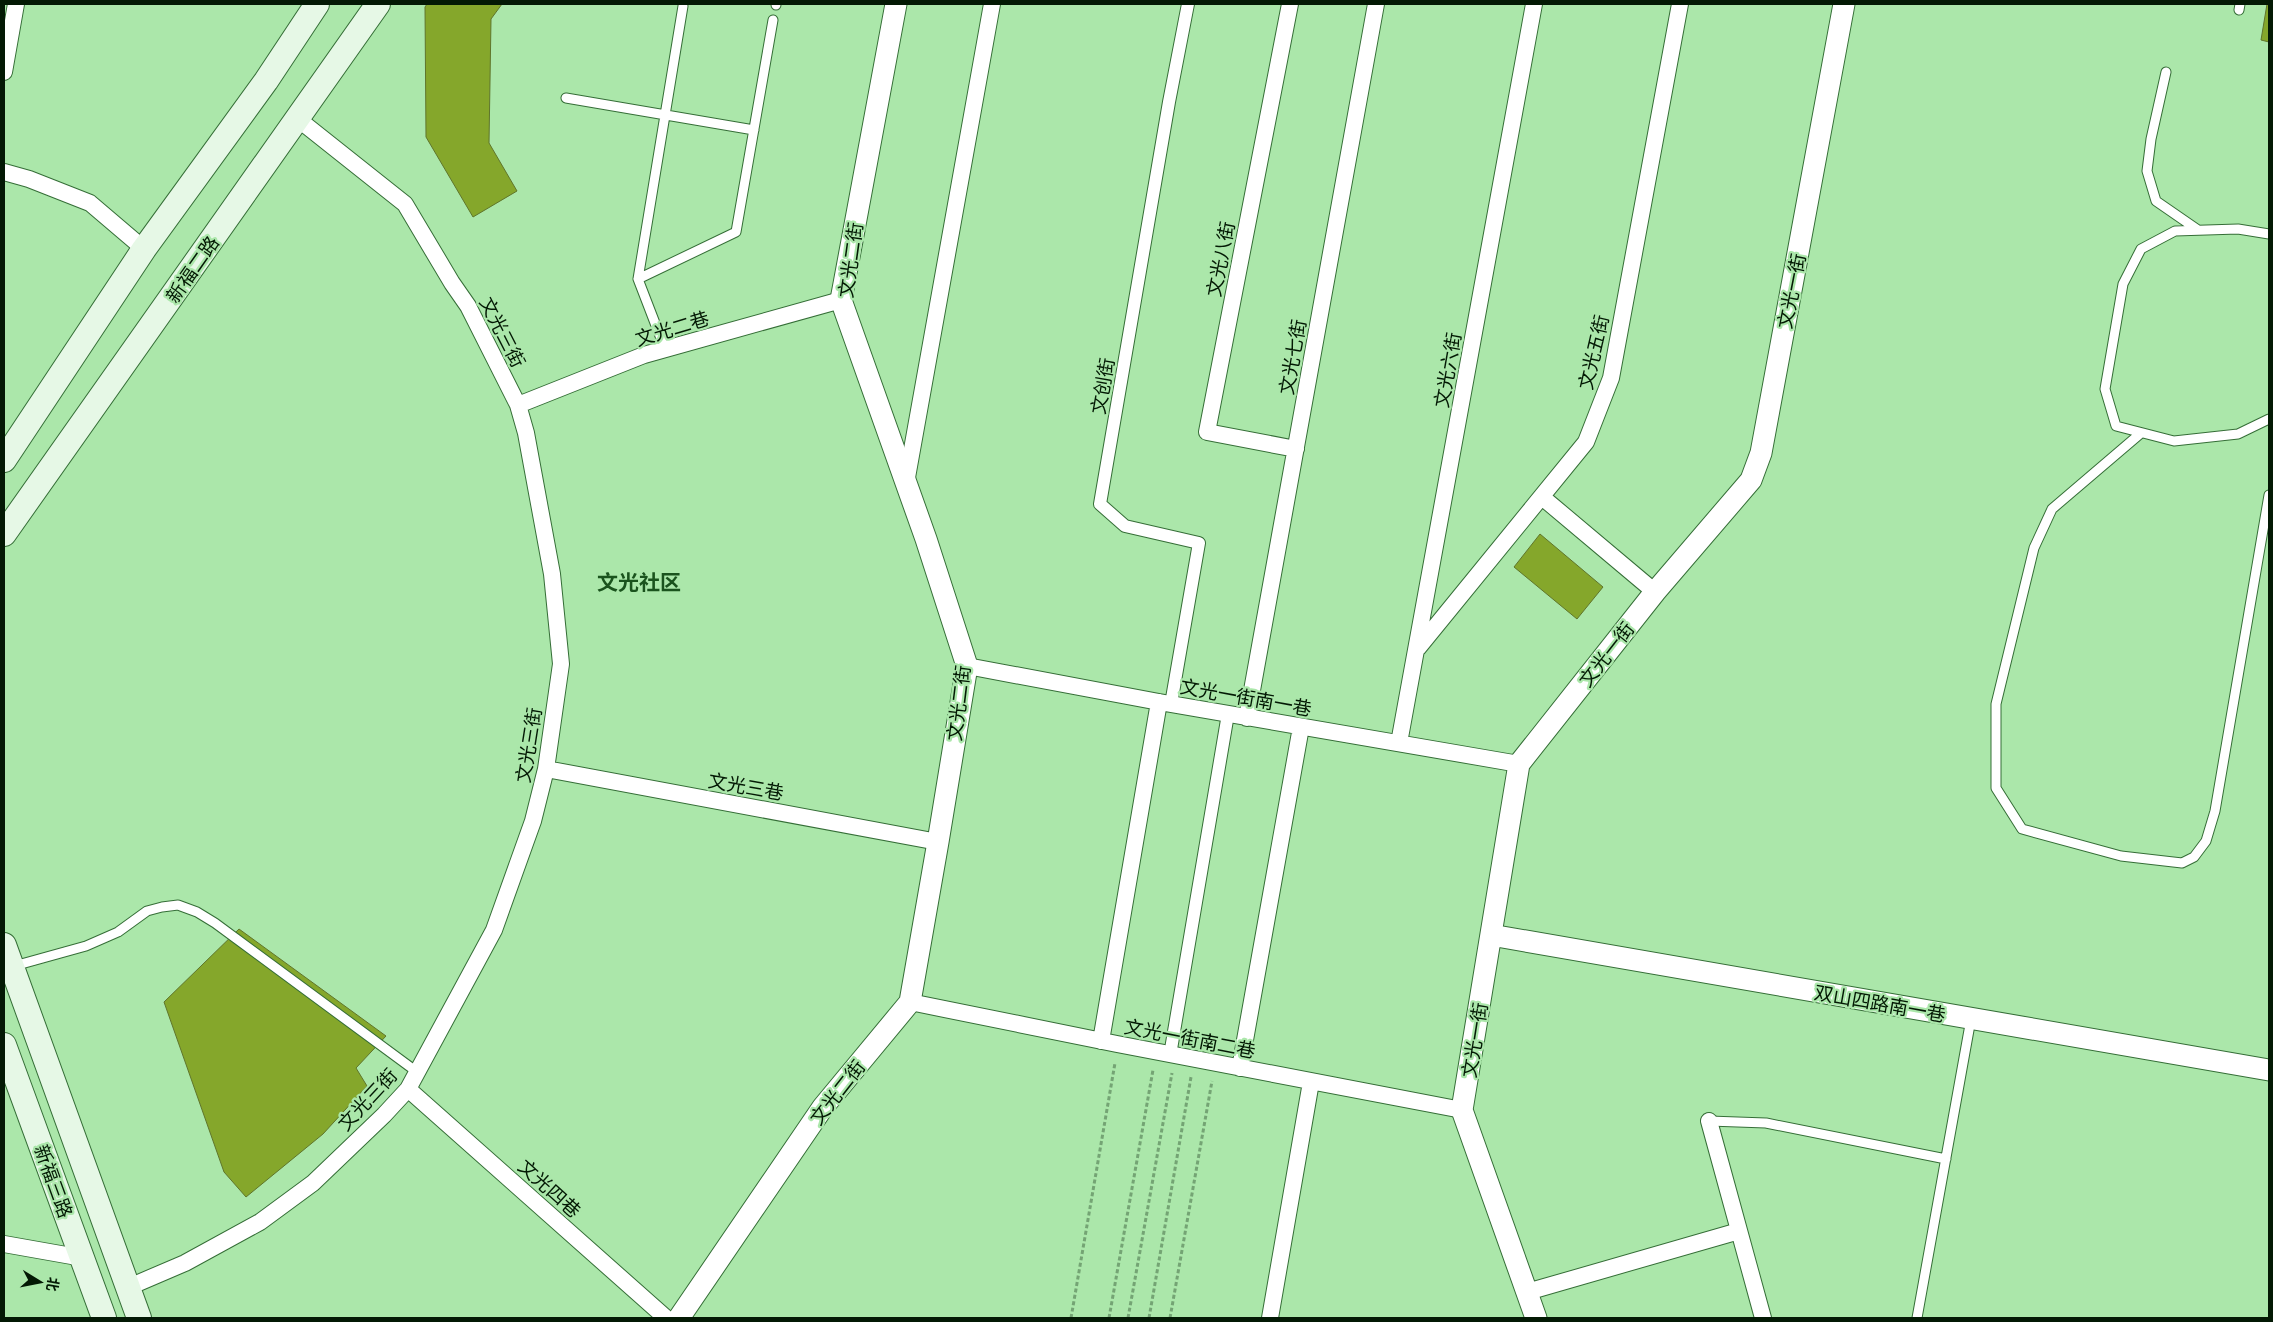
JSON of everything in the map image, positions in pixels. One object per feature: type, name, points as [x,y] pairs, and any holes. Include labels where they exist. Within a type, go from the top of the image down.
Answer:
[{"type":"main road","points":[[4,460],[144,249],[266,81],[317,4]]},
{"type":"main road","name":"新福二路","points":[[4,534],[378,4]]},
{"type":"main road","points":[[8,956],[139,1318]]},
{"type":"main road","name":"新福三路","points":[[4,1044],[104,1318]]},
{"type":"street","points":[[4,72],[16,4]]},
{"type":"street","name":"文光二街","points":[[679,1318],[823,1106],[910,1002],[938,842],[967,666],[906,483],[841,300],[896,4]]},
{"type":"street","points":[[906,483],[992,4]]},
{"type":"street","name":"文创街","points":[[1165,703],[1199,543],[1125,526],[1100,504],[1169,102],[1188,4]]},
{"type":"street","name":"文光八街","points":[[1290,4],[1207,432],[1296,449]]},
{"type":"street","name":"文光七街","points":[[1247,718],[1376,4]]},
{"type":"street","name":"文光六街","points":[[1399,743],[1534,4]]},
{"type":"street","name":"文光五街","points":[[1416,650],[1586,442],[1611,378],[1680,4]]},
{"type":"street","name":"文光一街","points":[[1536,1318],[1462,1110],[1520,764],[1655,592],[1751,480],[1761,453],[1844,4]]},
{"type":"street","name":"文光三街","points":[[129,1287],[185,1263],[260,1222],[313,1183],[384,1115],[408,1089],[494,930],[534,821],[546,769],[560,664],[552,574],[526,432],[518,406],[468,306],[452,283],[405,204],[298,119]]},
{"type":"street","points":[[4,172],[29,179],[90,203],[144,249]]},
{"type":"street","name":"文光二巷","points":[[518,406],[644,355],[841,300]]},
{"type":"street","points":[[1542,497],[1655,592]]},
{"type":"street","name":"文光一街南一巷","points":[[967,666],[1247,718],[1520,764]]},
{"type":"street","points":[[1101,1041],[1165,703]]},
{"type":"street","points":[[1167,1054],[1228,714]]},
{"type":"street","points":[[1240,1068],[1301,727]]},
{"type":"street","name":"文光三巷","points":[[546,769],[938,842]]},
{"type":"street","name":"双山四路南一巷","points":[[1491,935],[2269,1070]]},
{"type":"street","name":"文光一街南二巷","points":[[910,1002],[1216,1064],[1462,1110]]},
{"type":"street","points":[[1270,1318],[1311,1082]]},
{"type":"street","name":"文光四巷","points":[[408,1089],[666,1318]]},
{"type":"street","points":[[1709,1121],[1763,1318]]},
{"type":"street","points":[[1527,1292],[1739,1231]]},
{"type":"street","points":[[4,1244],[82,1258]]},
{"type":"lane","points":[[666,349],[638,278],[683,6]]},
{"type":"lane","points":[[638,278],[736,232],[773,20]]},
{"type":"lane","points":[[2166,72],[2151,139],[2147,172],[2156,201],[2198,230]]},
{"type":"lane","points":[[566,98],[754,130]]},
{"type":"lane","points":[[2269,234],[2238,229],[2175,231],[2141,249],[2123,284],[2105,389],[2116,426],[2174,441],[2238,434],[2269,419]]},
{"type":"lane","points":[[2141,432],[2052,509],[2034,548],[1996,704],[1996,788],[2022,829],[2120,856],[2182,863],[2194,857],[2206,841],[2215,811],[2269,495]]},
{"type":"lane","points":[[8,956],[86,946],[118,932],[147,910],[178,906],[197,912],[215,922],[417,1072]]},
{"type":"lane","points":[[1917,1318],[1971,1019]]},
{"type":"lane","points":[[1709,1121],[1766,1124],[1946,1159]]},
{"type":"path","points":[[1109,1318],[1167,1054]]},
{"type":"path","points":[[1128,1318],[1167,1054]]},
{"type":"path","points":[[1071,1318],[1115,1058]]},
{"type":"path","points":[[1149,1318],[1194,1059]]},
{"type":"path","points":[[1170,1318],[1216,1064]]},
{"type":"building","points":[[427,4],[502,4],[491,19],[489,143],[517,191],[473,217],[426,137],[425,7]]},
{"type":"building","points":[[2267,4],[2269,4],[2269,42],[2261,40]]},
{"type":"building","points":[[1540,534],[1603,587],[1577,619],[1514,567]]},
{"type":"building","points":[[239,929],[386,1036],[356,1068],[367,1086],[323,1134],[246,1197],[224,1172],[164,1002]]},
{"type":"district","name":"文光社区","points":[[639,582]]}]
